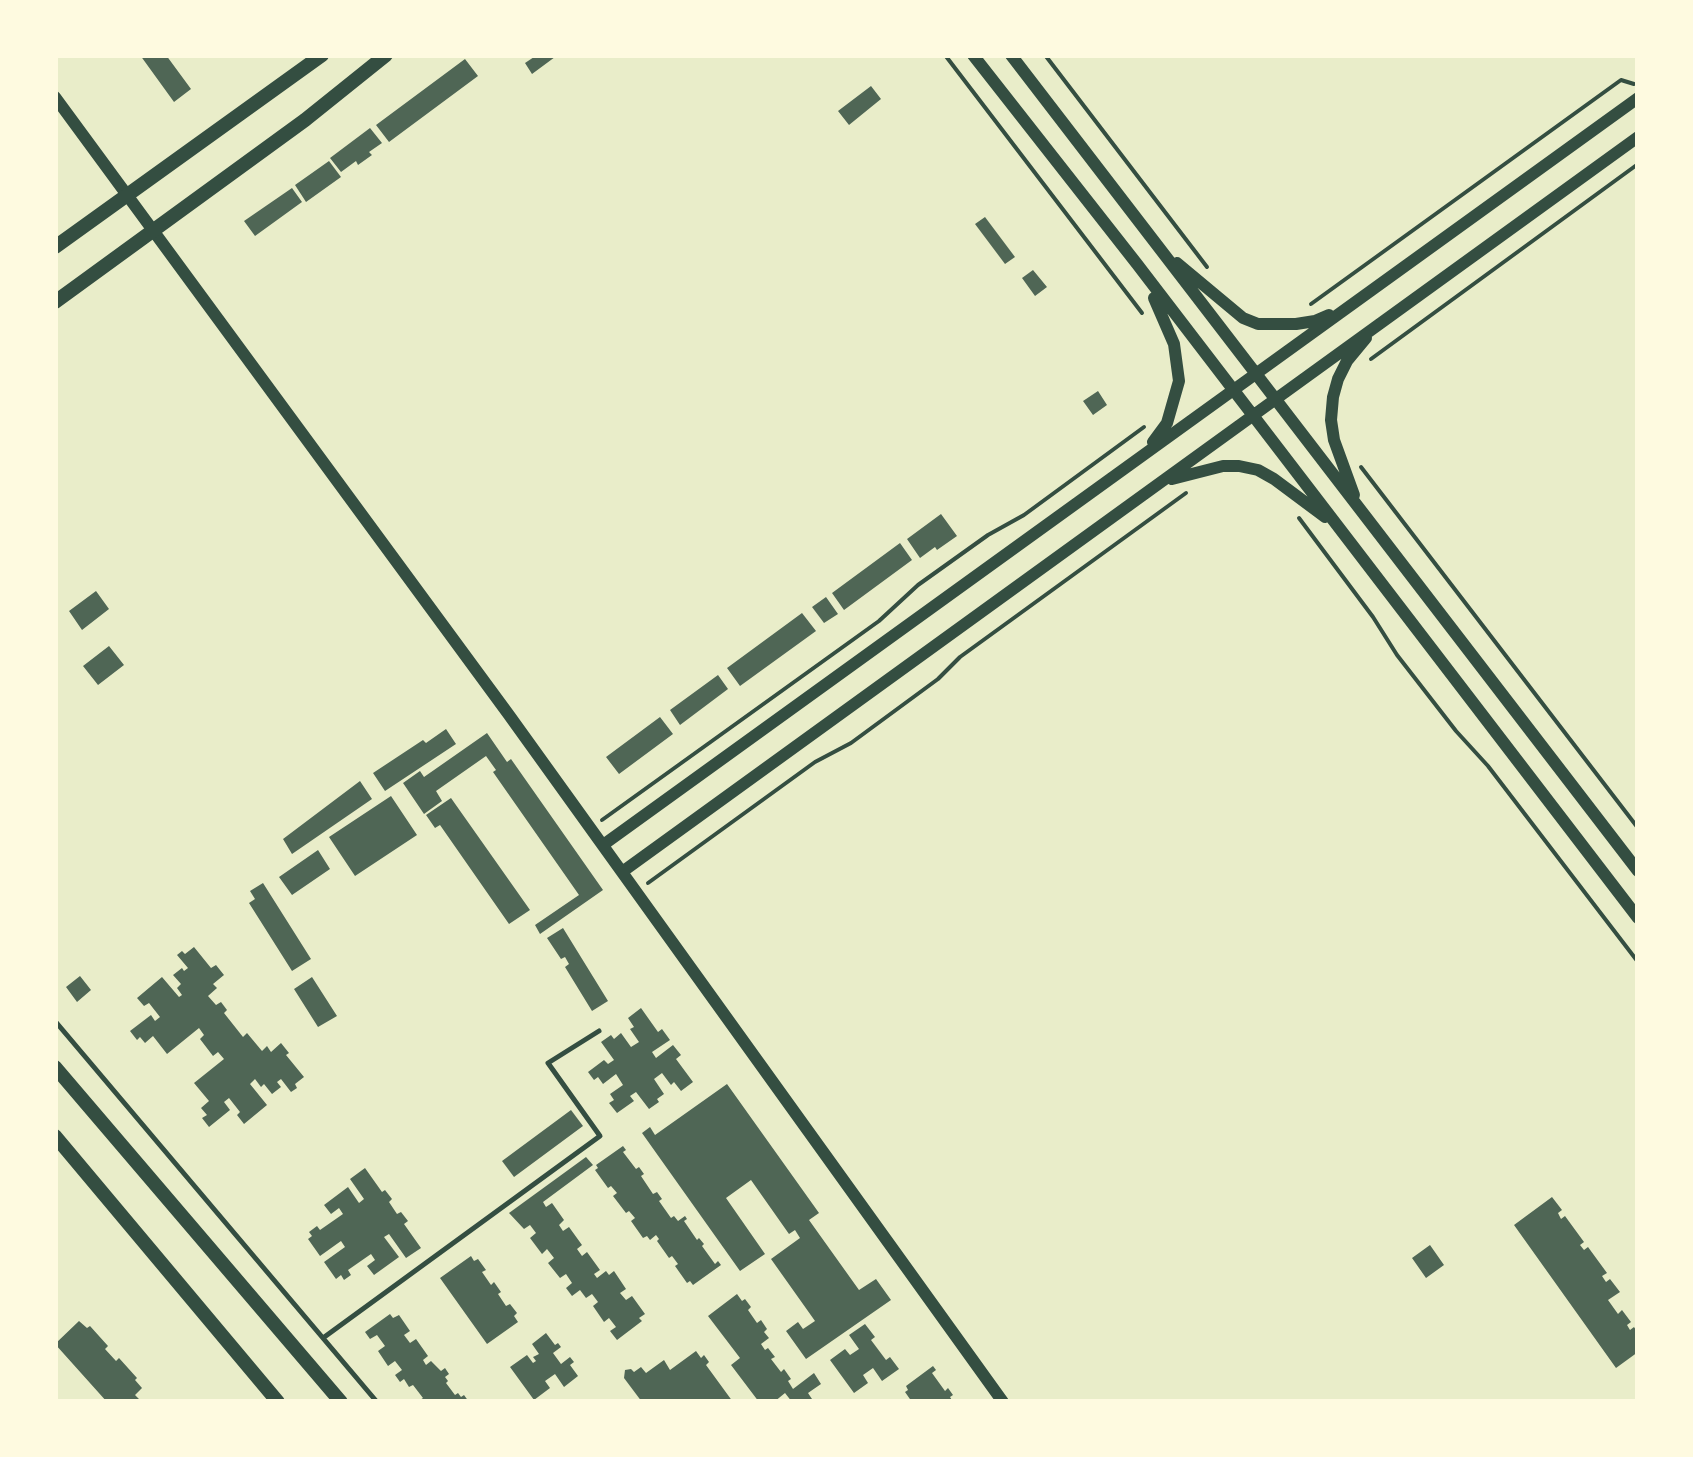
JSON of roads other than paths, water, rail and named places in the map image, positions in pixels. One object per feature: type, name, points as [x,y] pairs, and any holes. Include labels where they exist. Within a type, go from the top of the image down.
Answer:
[{"type":"main road","points":[[55,247],[322,55]]},
{"type":"main road","points":[[55,302],[305,120],[386,55]]},
{"type":"main road","points":[[55,1066],[341,1402]]},
{"type":"main road","points":[[55,1136],[278,1402]]},
{"type":"street","points":[[973,55],[1638,918]]},
{"type":"street","points":[[1011,55],[1638,871]]},
{"type":"street","points":[[55,97],[591,828],[1003,1402]]},
{"type":"street","points":[[603,845],[1638,98]]},
{"type":"street","points":[[622,872],[1638,137]]},
{"type":"street","points":[[1160,248],[1243,318],[1258,324],[1315,321],[1358,300]]},
{"type":"street","points":[[1137,264],[1174,344],[1179,381],[1166,424],[1138,459]]},
{"type":"street","points":[[1361,511],[1334,440],[1332,397],[1347,361],[1376,325]]},
{"type":"street","points":[[1156,486],[1223,466],[1258,470],[1339,528]]},
{"type":"lane","points":[[55,1021],[377,1402]]},
{"type":"lane","points":[[324,1338],[600,1136],[548,1063],[599,1031]]}]
